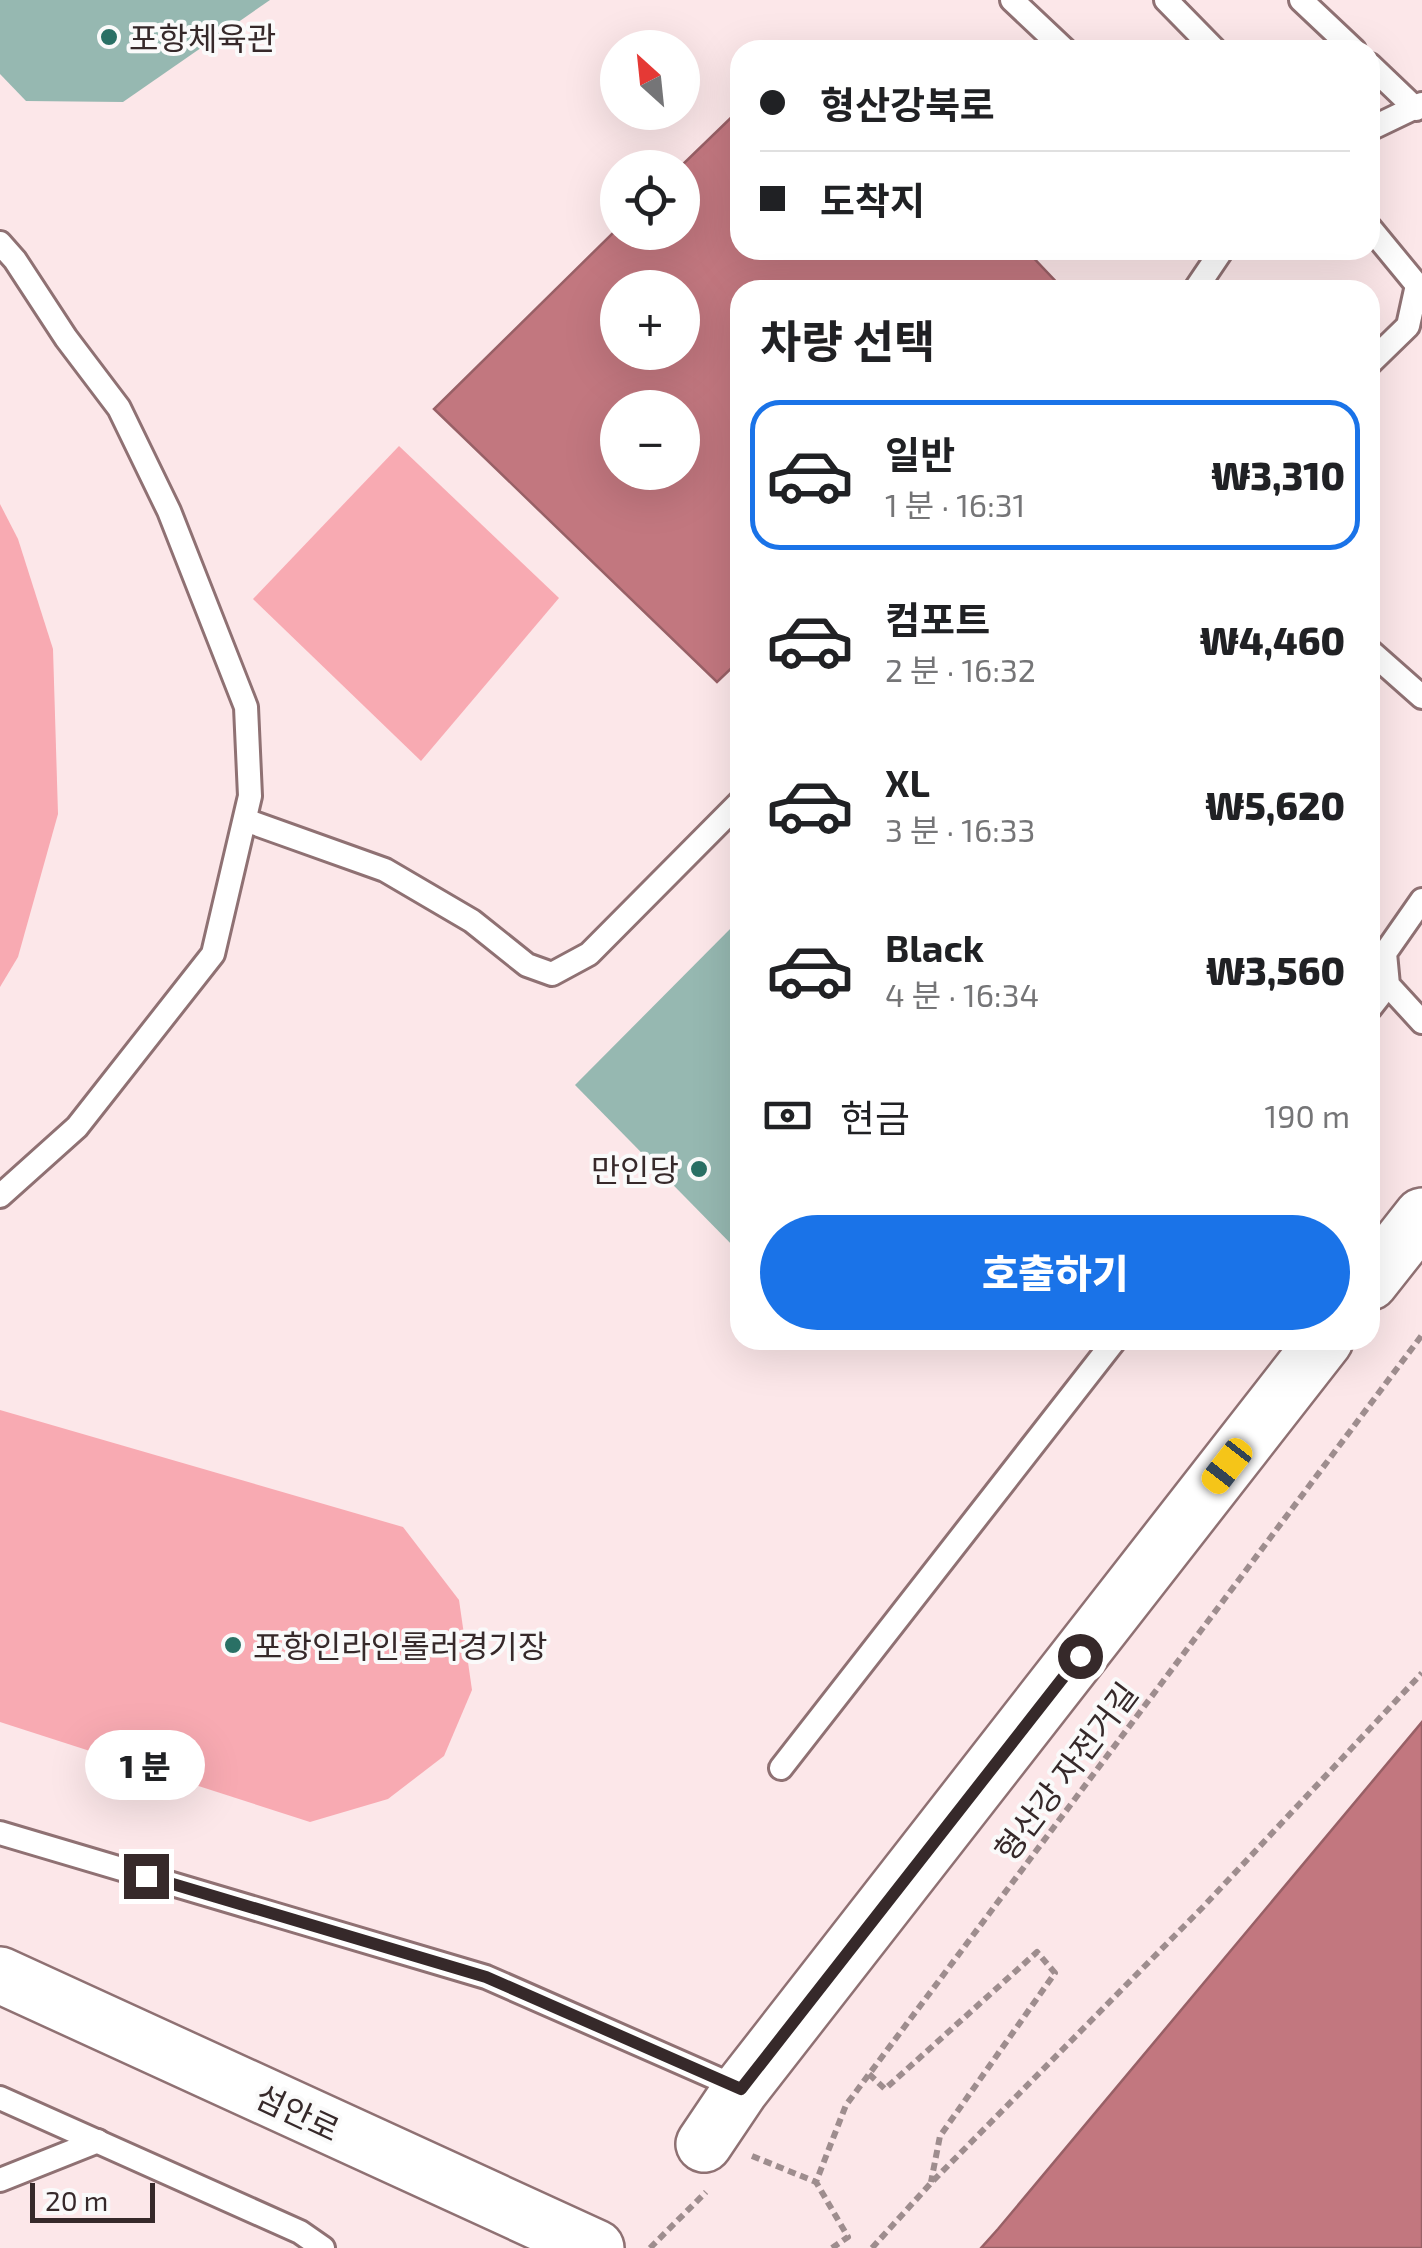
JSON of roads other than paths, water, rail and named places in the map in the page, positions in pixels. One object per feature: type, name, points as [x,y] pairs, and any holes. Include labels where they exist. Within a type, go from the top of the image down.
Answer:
[{"type":"main road","points":[[1380,1269],[1422,1216]]},
{"type":"main road","points":[[704,2144],[741,2089],[1317,1350]]},
{"type":"main road","name":"섬안로","points":[[0,1975],[596,2248]]},
{"type":"lane","points":[[1012,0],[1055,40]]},
{"type":"lane","points":[[1166,0],[1205,40]]},
{"type":"lane","points":[[1301,0],[1343,40]]},
{"type":"lane","points":[[1380,73],[1419,106],[1380,124]]},
{"type":"lane","points":[[1380,240],[1417,285],[1408,326],[1380,353]]},
{"type":"lane","points":[[0,244],[119,408],[169,511],[246,707],[250,796],[213,954],[77,1126],[0,1196]]},
{"type":"lane","points":[[1380,660],[1422,697]]},
{"type":"lane","points":[[245,820],[385,870],[472,921],[526,964],[552,974],[589,954],[730,812]]},
{"type":"lane","points":[[1422,900],[1385,953],[1388,985],[1422,1022]]},
{"type":"lane","points":[[1380,995],[1388,985]]},
{"type":"lane","points":[[781,1768],[1107,1350]]},
{"type":"lane","points":[[0,1833],[486,1977],[741,2089]]},
{"type":"lane","points":[[0,2098],[300,2232],[323,2248]]},
{"type":"lane","points":[[0,2180],[98,2142]]},
{"type":"place","name":"포항체육관","points":[[109,37]]},
{"type":"place","name":"만인당","points":[[699,1169]]},
{"type":"place","name":"포항인라인롤러경기장","points":[[233,1645]]}]
